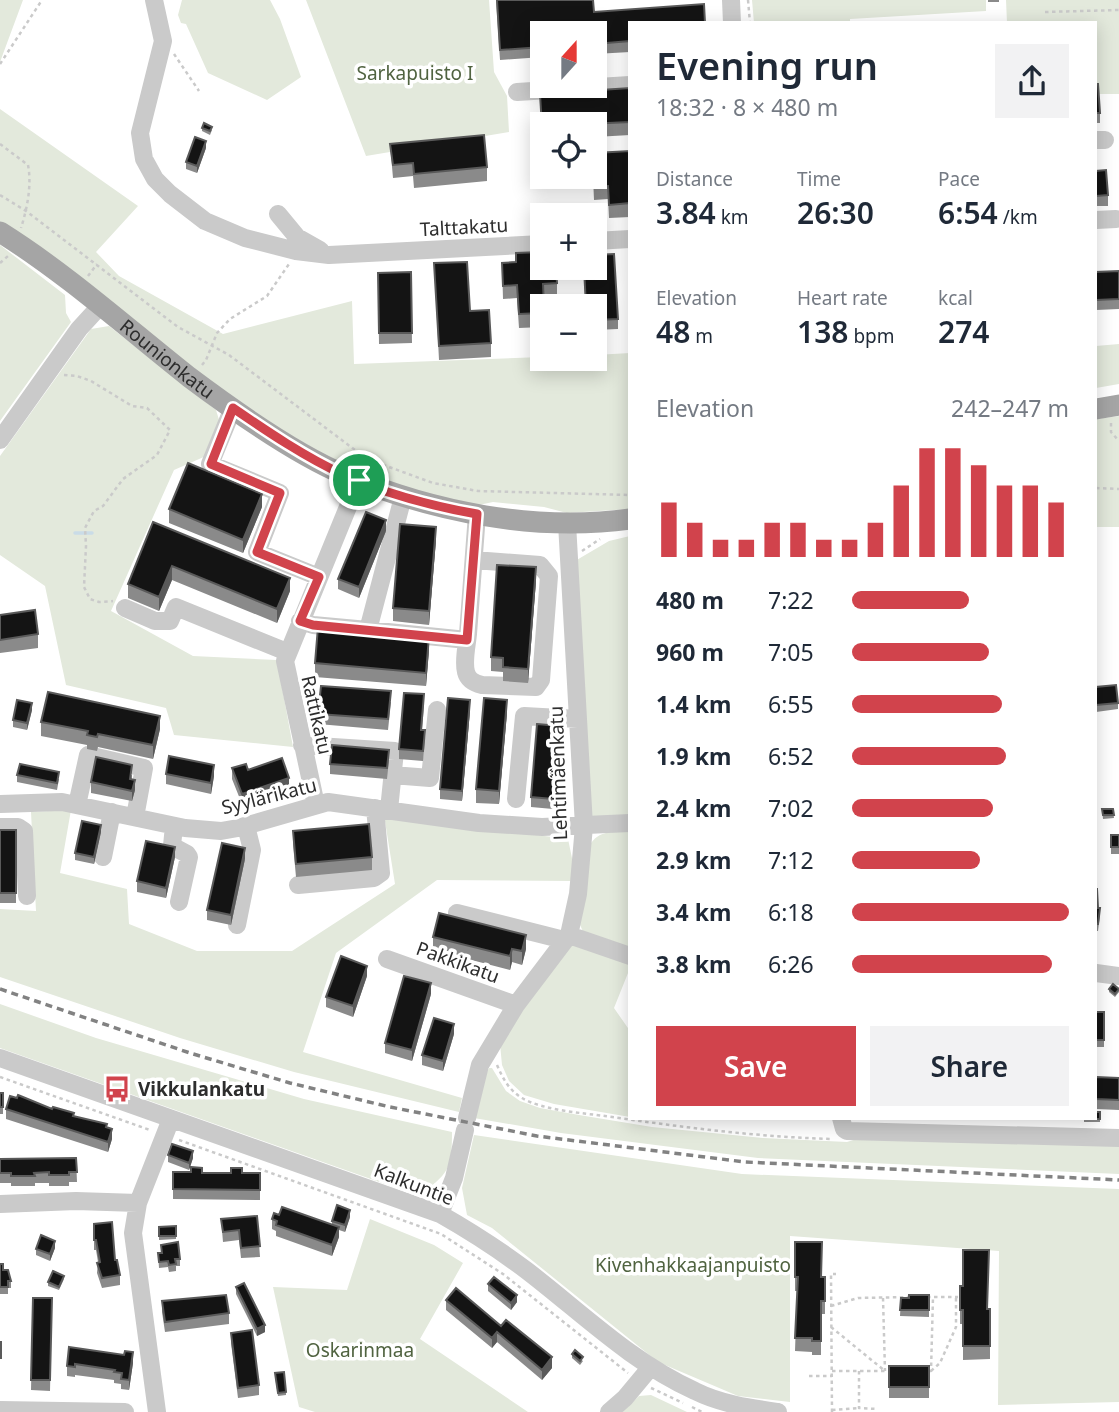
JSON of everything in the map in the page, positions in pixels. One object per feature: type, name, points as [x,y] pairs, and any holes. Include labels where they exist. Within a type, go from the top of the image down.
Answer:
[{"type":"main road","name":"Rounionkatu","points":[[8,237],[233,408],[309,456],[359,480],[403,497],[477,514],[567,523],[628,519]]},
{"type":"street","points":[[154,0],[163,41]]},
{"type":"street","points":[[731,0],[732,21]]},
{"type":"street","name":"Talttakatu","points":[[163,41],[140,133],[144,159],[155,179],[205,221],[245,238],[296,251],[329,255],[530,245]]},
{"type":"street","points":[[517,92],[628,85]]},
{"type":"street","points":[[278,214],[297,237],[329,255]]},
{"type":"street","points":[[1097,220],[1116,219]]},
{"type":"street","points":[[607,240],[628,239]]},
{"type":"street","points":[[0,440],[79,329],[100,306]]},
{"type":"street","points":[[233,408],[211,464],[280,493],[257,552],[319,577]]},
{"type":"street","name":"Rattikatu","points":[[316,805],[286,672],[287,652],[359,480]]},
{"type":"street","points":[[368,630],[403,497]]},
{"type":"street","points":[[474,560],[540,565],[549,576],[539,684],[531,688],[475,683],[466,675],[477,514]]},
{"type":"street","name":"Lehtimäenkatu","points":[[440,1214],[454,1178],[474,1081],[516,1005],[567,938],[578,894],[584,826],[567,523]]},
{"type":"street","points":[[125,608],[155,621],[170,621],[176,607],[287,652]]},
{"type":"street","points":[[300,621],[313,625],[467,640]]},
{"type":"street","points":[[393,775],[430,778],[437,710]]},
{"type":"street","points":[[516,799],[524,716],[578,719]]},
{"type":"street","points":[[298,885],[377,876],[382,868],[370,827],[382,809],[393,775],[395,751],[302,745]]},
{"type":"street","points":[[77,805],[88,755],[144,768],[135,817]]},
{"type":"street","name":"Syylärikatu","points":[[8,804],[50,802],[77,805],[174,826],[221,831],[328,802],[479,823],[542,827],[628,823]]},
{"type":"street","points":[[8,804],[9,827],[24,831],[27,896]]},
{"type":"street","points":[[103,857],[112,813]]},
{"type":"street","points":[[174,826],[172,846],[189,857],[179,902]]},
{"type":"street","points":[[237,925],[253,850],[246,826]]},
{"type":"street","points":[[457,913],[567,938],[628,955]]},
{"type":"street","name":"Pakkikatu","points":[[387,959],[516,1005]]},
{"type":"street","points":[[1097,973],[1119,976]]},
{"type":"street","name":"Kalkuntie","points":[[0,1058],[168,1127],[440,1214],[505,1255],[644,1375],[749,1408],[778,1412]]},
{"type":"street","points":[[844,1124],[954,1125],[1119,1138]]},
{"type":"street","points":[[157,1412],[133,1233],[138,1203],[168,1127]]},
{"type":"street","points":[[0,1204],[76,1200],[138,1203]]},
{"type":"street","points":[[609,1412],[644,1375]]},
{"type":"street","points":[[0,1410],[125,1412]]},
{"type":"path","points":[[0,64],[42,0]]},
{"type":"path","points":[[748,0],[750,21]]},
{"type":"path","points":[[1045,12],[1119,10]]},
{"type":"path","points":[[163,41],[199,91]]},
{"type":"path","points":[[0,144],[28,165],[30,178],[26,211],[8,237]]},
{"type":"path","points":[[0,195],[26,211],[178,327],[229,355],[355,450],[381,464],[448,487],[478,491],[628,495]]},
{"type":"path","points":[[191,378],[206,360],[217,333],[230,319],[267,296],[286,272],[296,251]]},
{"type":"path","points":[[47,374],[77,376],[91,381],[132,407],[147,408],[170,430],[157,455],[123,479],[103,506],[94,512],[85,528],[83,587],[90,599],[99,603],[112,600],[125,608]]},
{"type":"path","points":[[1109,407],[1111,432],[1119,441]]},
{"type":"path","points":[[1097,488],[1119,489]]},
{"type":"path","points":[[486,1055],[496,1063],[511,1090],[524,1099],[582,1113],[628,1119]]},
{"type":"path","points":[[0,1077],[168,1127],[441,1234],[503,1274],[644,1375],[702,1412]]},
{"type":"path","points":[[634,1120],[730,1133],[836,1139],[843,1136],[844,1124]]},
{"type":"path","points":[[836,1274],[831,1274],[832,1411],[878,1409]]},
{"type":"path","points":[[932,1371],[933,1297]]},
{"type":"path","points":[[831,1306],[858,1298],[957,1297],[956,1327],[940,1363],[932,1371],[920,1371]]},
{"type":"path","points":[[883,1298],[884,1371]]},
{"type":"path","points":[[831,1327],[884,1371]]},
{"type":"path","points":[[832,1371],[896,1371]]},
{"type":"path","points":[[859,1371],[859,1408]]},
{"type":"path","points":[[809,1376],[832,1376]]},
{"type":"green space","points":[[0,0],[23,0],[0,62]]},
{"type":"green space","points":[[182,0],[270,0],[280,19],[301,77],[267,100],[208,73],[186,24],[181,23],[178,15]]},
{"type":"green space","name":"Sarkapuisto I","points":[[306,0],[489,0],[494,72],[507,96],[509,132],[366,156]]},
{"type":"green space","points":[[752,0],[986,0],[986,11],[850,21],[754,21]]},
{"type":"green space","points":[[1006,0],[1119,0],[1119,94],[1097,94],[1097,21],[1007,21]]},
{"type":"green space","points":[[0,109],[138,206],[96,252],[119,276],[223,334],[352,301],[354,364],[530,357],[530,371],[607,371],[607,354],[628,353],[628,509],[567,513],[544,507],[493,502],[474,506],[433,497],[340,464],[258,416],[0,224]]},
{"type":"green space","points":[[0,245],[65,295],[66,313],[71,322],[0,421]]},
{"type":"green space","points":[[109,326],[216,410],[220,423],[206,456],[174,470],[111,611],[193,656],[277,660],[293,747],[174,735],[166,708],[66,685],[45,586],[0,555],[0,456],[91,329]]},
{"type":"green space","points":[[1119,344],[1119,384],[1097,388],[1097,346]]},
{"type":"green space","points":[[1119,416],[1119,527],[1097,527],[1097,419]]},
{"type":"green space","points":[[628,536],[628,817],[596,819],[590,814],[575,561],[609,541]]},
{"type":"green space","points":[[71,810],[60,873],[127,889],[129,924],[197,951],[292,951],[395,884],[384,815],[568,839],[573,863],[571,881],[437,880],[336,953],[303,1052],[462,1098],[459,1112],[294,1072],[180,1038],[0,977],[0,909],[36,911],[31,812]]},
{"type":"green space","points":[[628,831],[628,950],[584,934],[578,920],[590,845],[602,834]]},
{"type":"green space","points":[[573,945],[628,961],[628,973],[614,1008],[628,1028],[628,1117],[554,1104],[524,1095],[509,1081],[502,1065],[500,1044],[567,949]]},
{"type":"green space","points":[[0,1004],[96,1038],[304,1099],[452,1132],[449,1163],[442,1176],[419,1196],[0,1048]]},
{"type":"green space","points":[[489,1068],[492,1068],[506,1091],[520,1101],[540,1108],[579,1115],[652,1127],[763,1138],[847,1142],[866,1136],[1119,1145],[1119,1174],[758,1158],[561,1133],[474,1118],[481,1083]]},
{"type":"green space","name":"Kivenhakkaajanpuisto","points":[[474,1135],[742,1174],[1119,1189],[1119,1402],[998,1405],[999,1251],[790,1236],[790,1402],[738,1396],[658,1362],[492,1228],[467,1215],[462,1188]]},
{"type":"green space","name":"Oskarinmaa","points":[[370,1219],[434,1245],[463,1263],[420,1339],[528,1412],[315,1412],[299,1407],[273,1287],[347,1290]]},
{"type":"green space","points":[[651,1395],[687,1412],[622,1412],[639,1396]]},
{"type":"building","points":[[497,0],[593,0],[594,12],[704,4],[705,21],[628,21],[628,41],[607,43],[607,21],[530,21],[530,48],[500,50]]},
{"type":"building","points":[[1097,84],[1098,84],[1100,113],[1097,113]]},
{"type":"building","points":[[628,88],[628,122],[607,123],[607,112],[541,112],[540,98],[607,98],[607,90]]},
{"type":"building","points":[[204,123],[212,127],[210,131],[202,128]]},
{"type":"building","points":[[484,135],[487,167],[414,174],[413,163],[393,165],[390,144]]},
{"type":"building","points":[[195,137],[206,141],[197,166],[186,162]]},
{"type":"building","points":[[628,151],[628,203],[609,205],[607,152]]},
{"type":"building","points":[[1106,170],[1108,195],[1097,196],[1097,171]]},
{"type":"building","points":[[530,252],[530,280],[557,280],[557,283],[543,284],[543,294],[530,294],[530,314],[519,314],[517,285],[503,286],[502,263],[516,262],[516,253]]},
{"type":"building","points":[[607,254],[614,254],[618,319],[607,319],[607,294],[585,294],[585,280],[607,280]]},
{"type":"building","points":[[467,262],[470,311],[489,310],[491,343],[439,346],[434,263]]},
{"type":"building","points":[[1119,271],[1119,299],[1097,300],[1097,272]]},
{"type":"building","points":[[411,272],[412,333],[379,333],[378,273]]},
{"type":"building","points":[[188,463],[262,494],[243,540],[169,509]]},
{"type":"building","points":[[366,512],[386,520],[359,587],[338,579]]},
{"type":"building","points":[[153,522],[290,578],[277,609],[172,566],[159,597],[128,584]]},
{"type":"building","points":[[400,524],[436,527],[429,611],[393,608]]},
{"type":"building","points":[[497,565],[536,567],[528,669],[503,667],[503,658],[491,657]]},
{"type":"building","points":[[35,610],[38,634],[0,640],[0,615]]},
{"type":"building","points":[[318,627],[429,636],[426,673],[315,663]]},
{"type":"building","points":[[1116,685],[1118,703],[1097,705],[1097,687]]},
{"type":"building","points":[[321,686],[391,691],[388,719],[318,714]]},
{"type":"building","points":[[48,692],[160,716],[153,745],[98,734],[97,737],[87,735],[88,731],[41,722]]},
{"type":"building","points":[[404,693],[424,694],[421,730],[425,730],[423,751],[399,749]]},
{"type":"building","points":[[448,698],[470,700],[462,791],[440,789]]},
{"type":"building","points":[[484,698],[507,700],[499,791],[476,789]]},
{"type":"building","points":[[17,700],[32,703],[27,723],[13,720]]},
{"type":"building","points":[[537,724],[559,726],[553,799],[531,797]]},
{"type":"building","points":[[332,745],[389,750],[387,768],[330,764]]},
{"type":"building","points":[[169,756],[214,765],[211,783],[166,774]]},
{"type":"building","points":[[96,757],[132,765],[130,779],[135,780],[132,791],[91,782]]},
{"type":"building","points":[[282,758],[289,778],[242,794],[232,768],[246,764],[248,770]]},
{"type":"building","points":[[20,764],[59,772],[57,783],[17,775]]},
{"type":"building","points":[[1102,809],[1113,809],[1114,815],[1103,815]]},
{"type":"building","points":[[82,821],[101,825],[94,857],[75,853]]},
{"type":"building","points":[[369,824],[372,857],[296,864],[293,831]]},
{"type":"building","points":[[0,830],[16,830],[16,893],[0,893]]},
{"type":"building","points":[[1111,835],[1119,835],[1119,847],[1111,847]]},
{"type":"building","points":[[146,841],[175,847],[166,888],[137,881]]},
{"type":"building","points":[[222,843],[245,848],[231,915],[207,910]]},
{"type":"building","points":[[1097,889],[1100,908],[1097,924]]},
{"type":"building","points":[[439,913],[526,935],[522,951],[512,949],[510,956],[433,937]]},
{"type":"building","points":[[341,956],[367,966],[353,1006],[326,997]]},
{"type":"building","points":[[404,976],[431,983],[412,1050],[385,1043]]},
{"type":"building","points":[[1113,984],[1119,989],[1115,994],[1109,989]]},
{"type":"building","points":[[1097,1012],[1104,1012],[1104,1040],[1097,1040]]},
{"type":"building","points":[[434,1018],[454,1024],[443,1061],[422,1055]]},
{"type":"building","points":[[1097,1077],[1119,1078],[1119,1100],[1097,1099]]},
{"type":"building","points":[[0,1093],[3,1093],[3,1107],[0,1107]]},
{"type":"building","points":[[18,1095],[52,1109],[53,1107],[74,1113],[73,1116],[107,1124],[106,1127],[112,1129],[108,1142],[6,1109],[10,1096],[17,1098]]},
{"type":"building","points":[[172,1144],[193,1151],[189,1163],[168,1155]]},
{"type":"building","points":[[76,1158],[77,1172],[69,1172],[69,1175],[49,1175],[49,1172],[34,1173],[35,1176],[11,1176],[11,1173],[0,1173],[0,1159]]},
{"type":"building","points":[[191,1167],[202,1168],[202,1173],[231,1173],[231,1168],[242,1168],[242,1173],[260,1173],[260,1190],[173,1189],[173,1172],[191,1172]]},
{"type":"building","points":[[337,1205],[350,1210],[345,1225],[332,1221]]},
{"type":"building","points":[[282,1207],[339,1227],[332,1245],[276,1225],[277,1221],[272,1219],[274,1213],[279,1215]]},
{"type":"building","points":[[257,1216],[260,1246],[241,1248],[239,1230],[223,1232],[221,1219]]},
{"type":"building","points":[[112,1222],[115,1260],[120,1275],[102,1278],[97,1263],[100,1262],[94,1240],[94,1224]]},
{"type":"building","points":[[176,1226],[176,1236],[159,1236],[159,1227]]},
{"type":"building","points":[[41,1235],[55,1241],[50,1254],[36,1249]]},
{"type":"building","points":[[178,1242],[180,1259],[175,1259],[176,1264],[159,1262],[161,1245]]},
{"type":"building","points":[[795,1242],[822,1242],[821,1277],[825,1277],[825,1301],[821,1301],[821,1341],[795,1338],[798,1277],[795,1277]]},
{"type":"building","points":[[963,1250],[989,1250],[987,1309],[990,1309],[990,1346],[963,1346],[960,1286],[963,1286]]},
{"type":"building","points":[[0,1264],[3,1264],[3,1270],[8,1270],[11,1281],[8,1281],[8,1287],[0,1287]]},
{"type":"building","points":[[53,1271],[64,1276],[59,1287],[48,1282]]},
{"type":"building","points":[[494,1277],[517,1295],[511,1303],[488,1284]]},
{"type":"building","points":[[244,1283],[265,1325],[257,1329],[236,1287]]},
{"type":"building","points":[[456,1288],[501,1326],[506,1320],[552,1357],[542,1370],[497,1332],[492,1338],[446,1300]]},
{"type":"building","points":[[226,1295],[229,1313],[165,1322],[162,1301]]},
{"type":"building","points":[[909,1295],[929,1295],[929,1310],[900,1310],[901,1298],[909,1298]]},
{"type":"building","points":[[33,1298],[52,1298],[50,1380],[31,1380]]},
{"type":"building","points":[[252,1330],[259,1385],[238,1388],[231,1333]]},
{"type":"building","points":[[69,1347],[124,1355],[125,1351],[133,1352],[129,1380],[121,1379],[122,1373],[114,1372],[115,1370],[75,1364],[75,1367],[67,1366]]},
{"type":"building","points":[[575,1350],[583,1357],[580,1361],[572,1354]]},
{"type":"building","points":[[889,1366],[929,1366],[929,1387],[889,1387]]},
{"type":"building","points":[[284,1372],[286,1392],[278,1393],[275,1373]]},
{"type":"waterway","points":[[75,533],[92,533]]},
{"type":"railway","points":[[0,989],[190,1053],[290,1083],[390,1107],[537,1136],[745,1162],[1119,1180]]},
{"type":"place","name":"Vikkulankatu","points":[[117,1089]]},
{"type":"route","points":[[233,408],[309,456],[359,480],[403,497],[477,514],[467,640],[313,625],[300,621],[319,577],[257,552],[280,493],[211,464],[233,408]]}]
